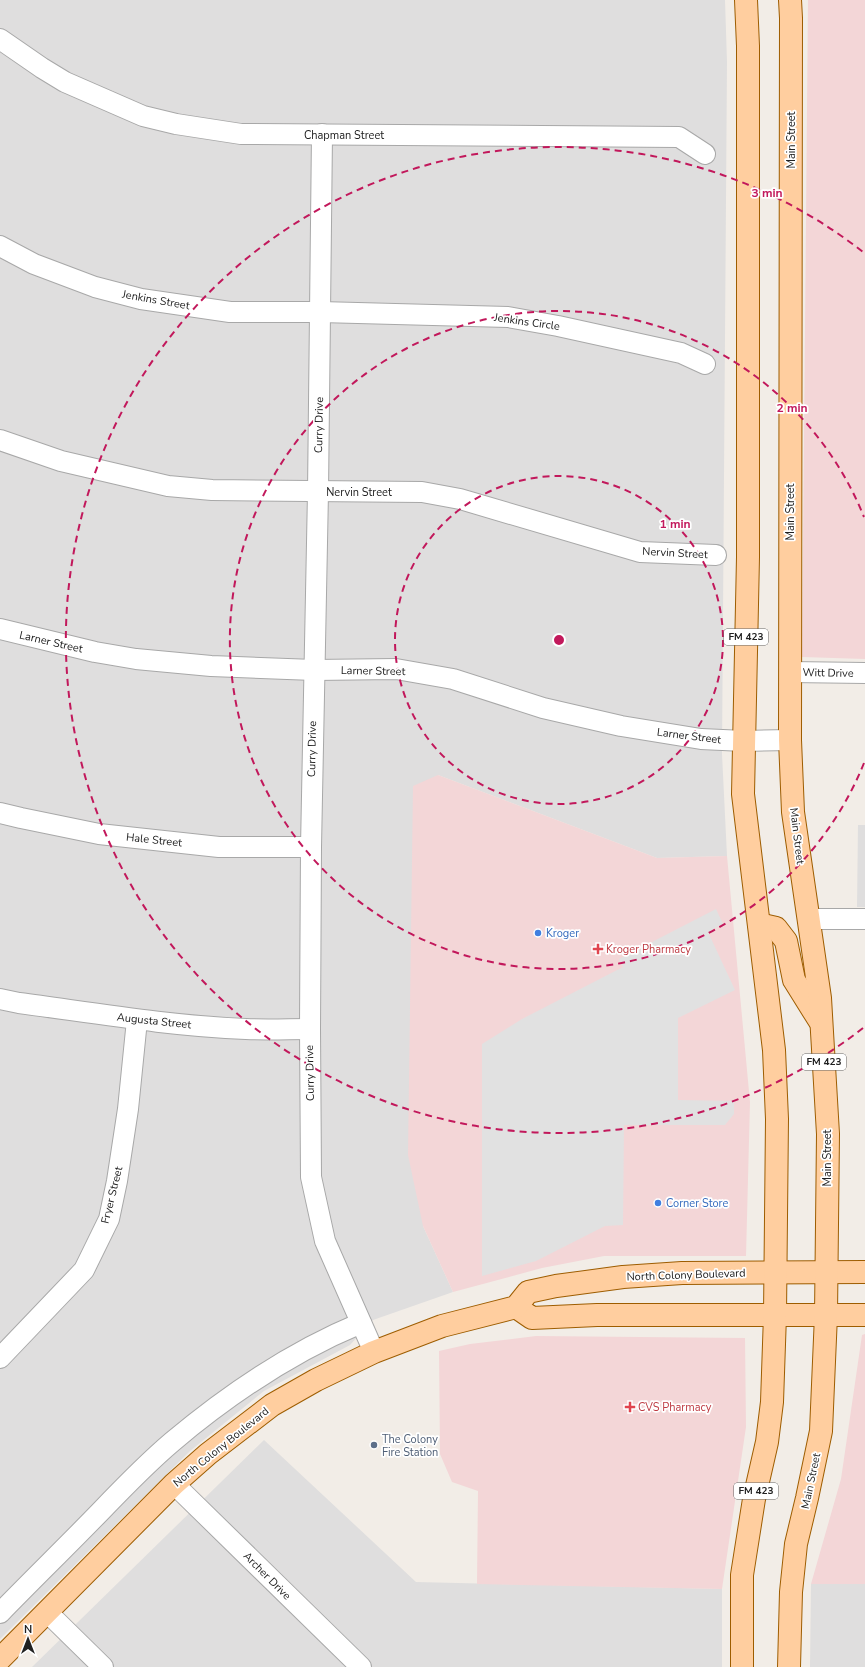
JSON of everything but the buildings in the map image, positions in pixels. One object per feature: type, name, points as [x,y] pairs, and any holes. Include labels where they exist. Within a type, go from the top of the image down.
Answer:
[{"type":"main road","name":"FM 423","points":[[742,1667],[742,1575],[754,1498],[767,1442],[772,1402],[775,1315],[777,1119],[774,1050],[743,794],[748,557],[748,46],[746,0]]},
{"type":"main road","name":"Main Street","points":[[789,1667],[791,1592],[796,1544],[808,1498],[821,1431],[826,1315],[828,1134],[822,1024],[794,812],[790,740],[790,0]]},
{"type":"main road","points":[[758,924],[776,928],[786,941],[794,980],[822,1024]]},
{"type":"main road","name":"North Colony Boulevard","points":[[0,1658],[174,1484],[208,1454],[272,1405],[316,1380],[374,1352],[442,1326],[516,1307],[528,1292],[556,1286],[597,1280],[682,1273],[865,1272]]},
{"type":"main road","points":[[516,1307],[532,1318],[597,1315],[865,1315]]},
{"type":"street","name":"Chapman Street","points":[[0,39],[65,82],[143,116],[176,124],[241,134],[679,137],[705,154]]},
{"type":"street","name":"Curry Drive","points":[[322,134],[318,492],[311,847],[310,1029],[312,1177],[325,1241],[374,1352]]},
{"type":"street","name":"Jenkins Street","points":[[0,246],[34,264],[95,287],[142,299],[230,312],[320,312]]},
{"type":"street","name":"Jenkins Circle","points":[[320,312],[508,317],[558,326],[681,354],[705,364]]},
{"type":"street","name":"Nervin Street","points":[[0,440],[61,461],[168,486],[212,490],[422,492],[460,499],[640,552],[716,555]]},
{"type":"street","name":"Larner Street","points":[[0,629],[95,652],[136,659],[210,666],[314,670],[396,669],[453,679],[543,708],[621,726],[701,739],[744,741],[790,740]]},
{"type":"street","name":"Witt Drive","points":[[790,672],[865,673]]},
{"type":"street","name":"Hale Street","points":[[0,813],[99,834],[176,843],[219,847],[311,847]]},
{"type":"street","points":[[808,919],[865,919]]},
{"type":"street","name":"Augusta Street","points":[[0,998],[19,1003],[137,1020],[247,1029],[310,1029]]},
{"type":"street","name":"Fryer Street","points":[[0,1358],[84,1270],[109,1219],[127,1116],[137,1020]]},
{"type":"street","points":[[0,1613],[144,1467],[171,1442],[214,1408],[281,1363],[316,1343],[361,1323]]},
{"type":"street","name":"Archer Drive","points":[[174,1484],[361,1667]]},
{"type":"street","points":[[47,1612],[104,1667]]},
{"type":"shaded area","points":[[0,0],[725,0],[727,62],[722,754],[727,856],[657,858],[438,775],[423,1226],[453,1292],[373,1320],[350,1345],[264,1391],[190,1451],[0,1639]]},
{"type":"shaded area","points":[[808,0],[865,0],[865,659],[802,657]]},
{"type":"shaded area","points":[[438,775],[657,858],[727,856],[750,1102],[746,1256],[604,1256],[542,1268],[453,1292],[423,1226],[408,1155],[413,786]]},
{"type":"shaded area","points":[[858,825],[865,825],[865,907],[857,907]]},
{"type":"shaded area","points":[[716,909],[723,924],[708,932],[735,990],[678,1018],[678,1100],[734,1101],[734,1114],[725,1125],[624,1125],[623,1225],[605,1226],[536,1261],[482,1276],[482,1044],[522,1019],[623,967],[619,959]]},
{"type":"shaded area","points":[[865,1334],[865,1584],[811,1584],[841,1479],[862,1335]]},
{"type":"shaded area","points":[[536,1336],[745,1338],[746,1427],[722,1589],[477,1584],[478,1491],[452,1482],[440,1454],[439,1351],[470,1344]]},
{"type":"shaded area","points":[[264,1440],[416,1582],[722,1589],[722,1667],[32,1667]]},
{"type":"shaded area","points":[[811,1584],[865,1584],[865,1667],[810,1667]]},
{"type":"place","name":"Kroger","points":[[538,933]]},
{"type":"place","name":"Kroger Pharmacy","points":[[598,949]]},
{"type":"place","name":"Corner Store","points":[[658,1203]]},
{"type":"place","name":"CVS Pharmacy","points":[[630,1407]]},
{"type":"place","name":"The Colony Fire Station","points":[[374,1445]]}]
